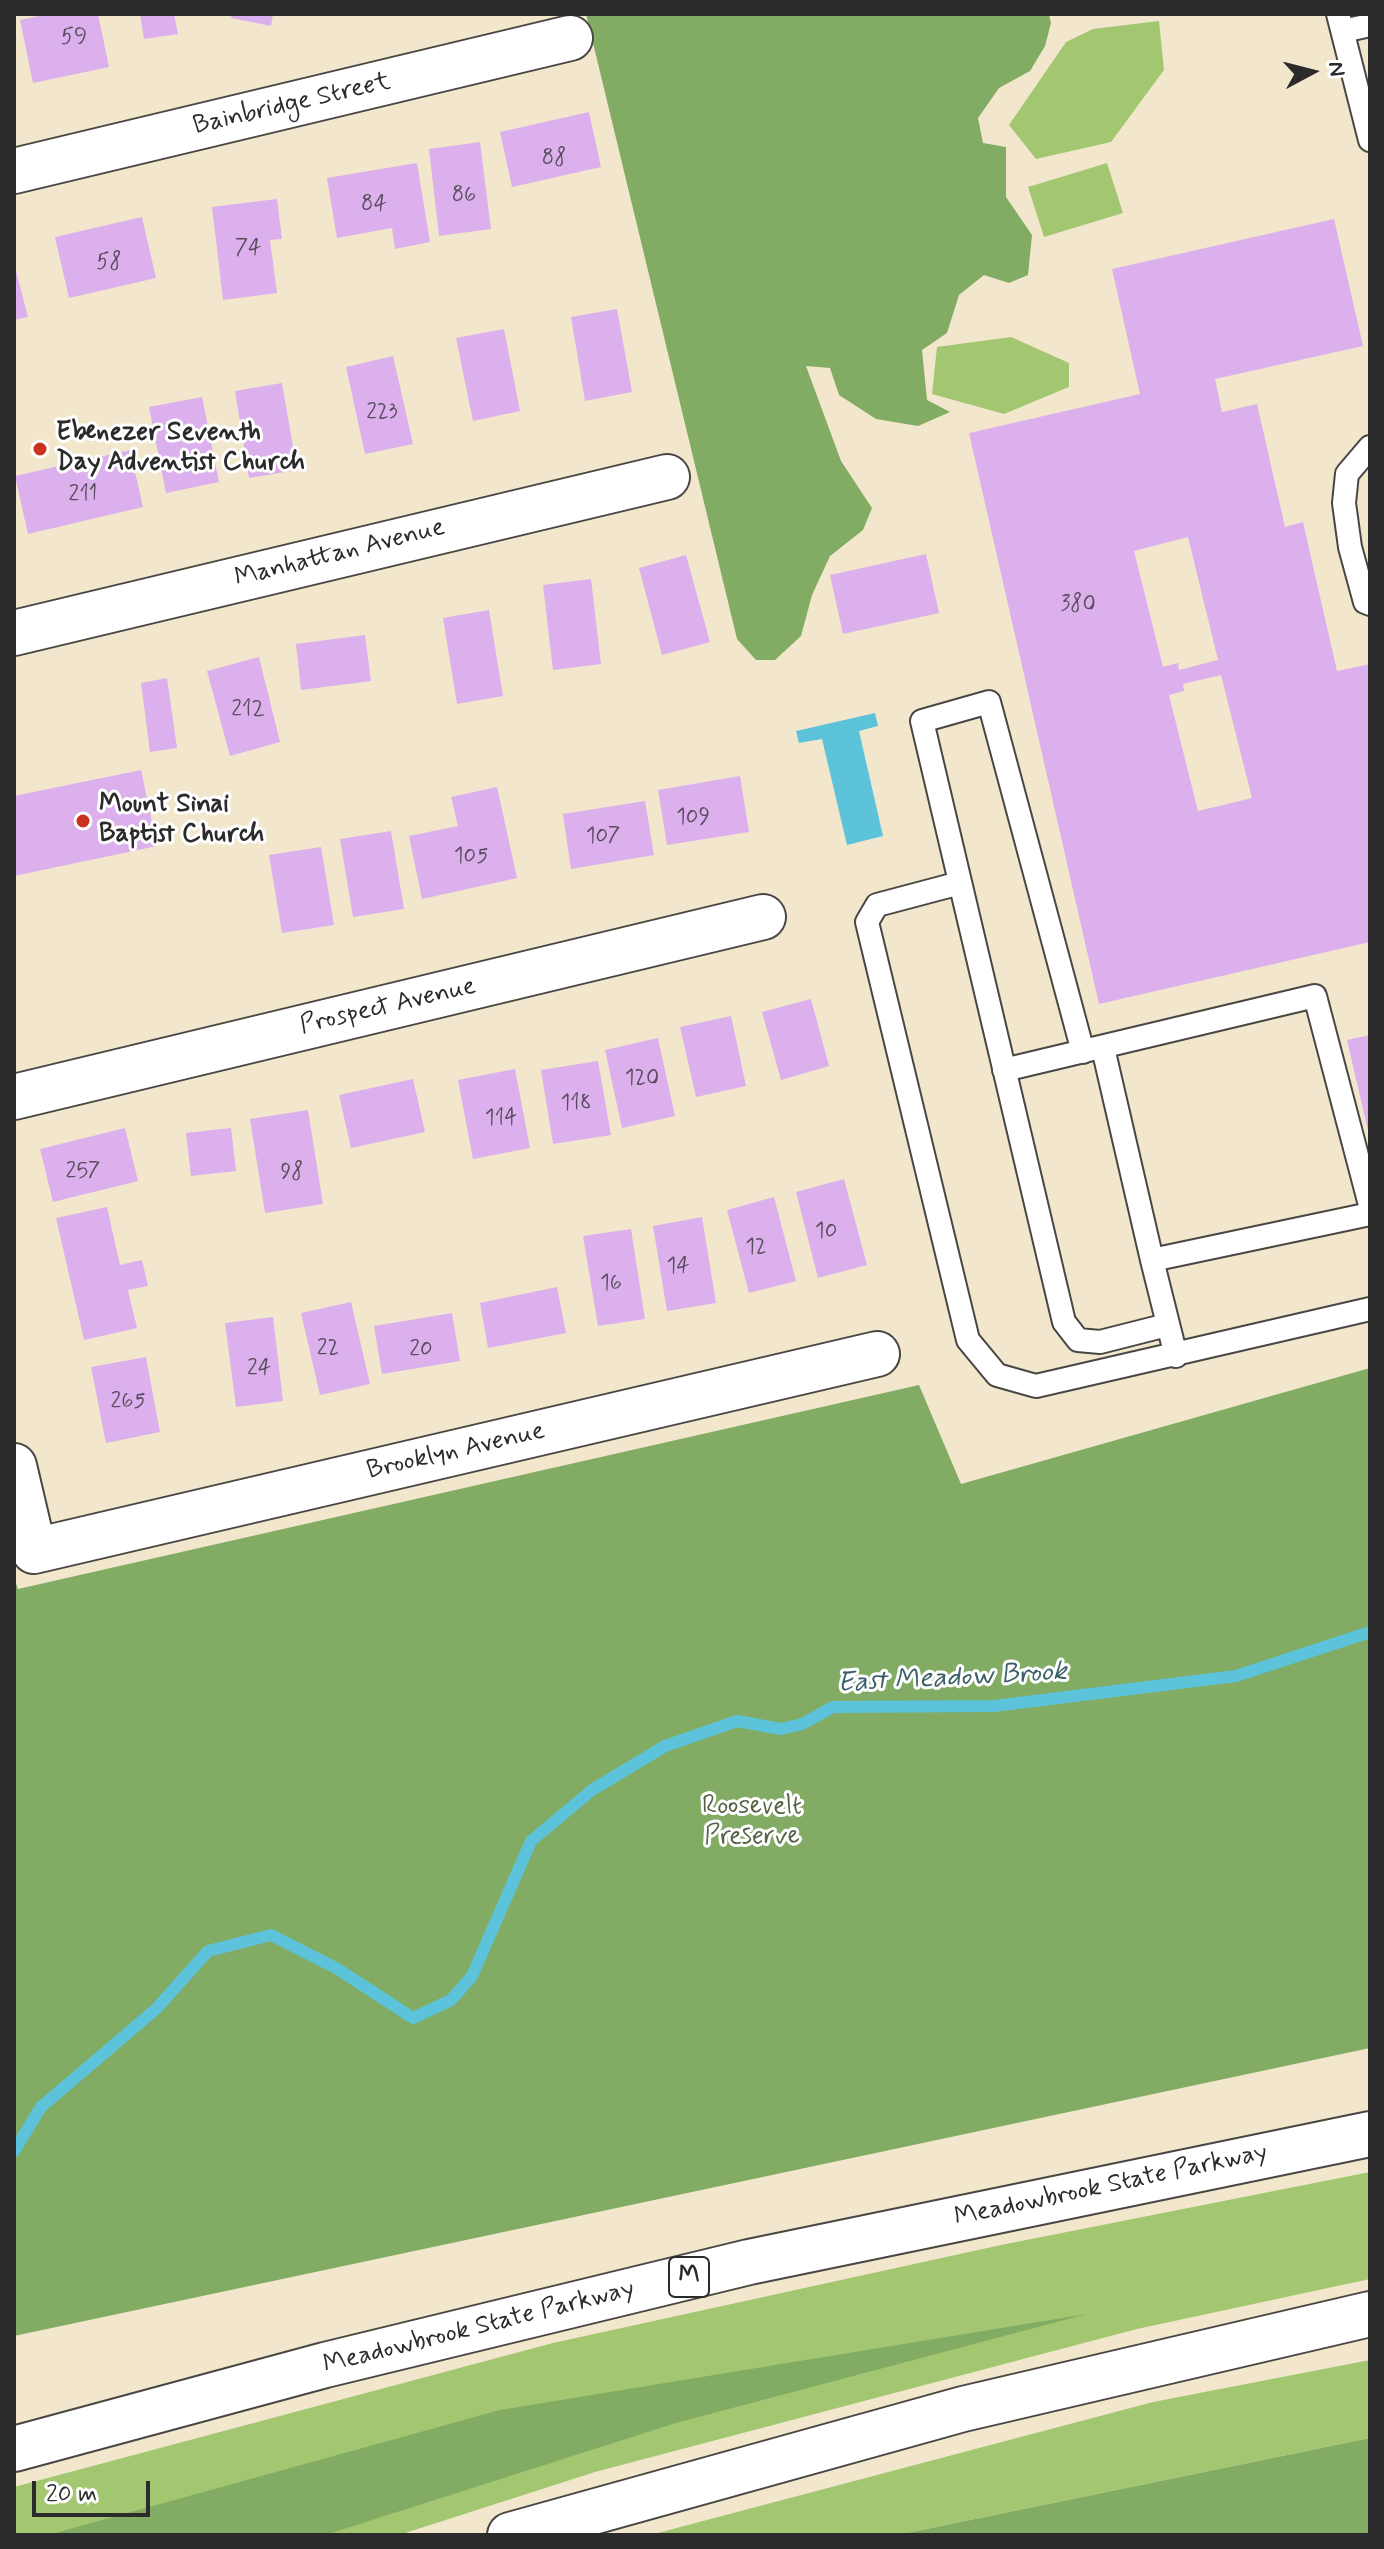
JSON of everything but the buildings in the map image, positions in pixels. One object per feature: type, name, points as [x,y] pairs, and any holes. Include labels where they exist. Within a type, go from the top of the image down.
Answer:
[{"type":"main road","name":"Bainbridge Street","points":[[14,171],[570,38]]},
{"type":"main road","name":"Manhattan Avenue","points":[[14,633],[667,477]]},
{"type":"main road","name":"Prospect Avenue","points":[[14,1097],[763,917]]},
{"type":"main road","name":"Brooklyn Avenue","points":[[14,1466],[34,1551],[877,1354]]},
{"type":"main road","name":"Meadowbrook State Parkway","points":[[14,2449],[325,2365],[749,2262],[1370,2134]]},
{"type":"main road","points":[[510,2535],[963,2409],[1370,2314]]},
{"type":"lane","points":[[1370,25],[1341,23],[1370,140]]},
{"type":"lane","points":[[1370,447],[1347,474],[1344,503],[1350,547],[1365,602],[1370,604]]},
{"type":"lane","points":[[1167,1325],[1100,1342],[1078,1340],[1064,1322],[922,721],[989,702],[1093,1050],[1176,1356]]},
{"type":"lane","points":[[960,883],[877,905],[867,922],[968,1340],[997,1375],[1036,1386],[1370,1309]]},
{"type":"lane","points":[[1004,1070],[1315,996],[1370,1205]]},
{"type":"lane","points":[[1152,1260],[1370,1214]]},
{"type":"green space","points":[[586,14],[1049,14],[1051,23],[1045,46],[1030,71],[999,88],[978,118],[983,143],[1006,147],[1006,197],[1032,235],[1028,275],[1009,283],[984,275],[959,295],[947,333],[922,350],[927,400],[950,412],[918,426],[876,419],[839,395],[830,368],[806,366],[841,461],[872,508],[863,530],[830,556],[812,595],[801,636],[775,660],[756,660],[737,639]]},
{"type":"green space","points":[[1159,21],[1164,70],[1111,142],[1036,159],[1009,125],[1066,42],[1093,29]]},
{"type":"green space","points":[[1107,163],[1123,213],[1044,237],[1028,187]]},
{"type":"green space","points":[[1011,337],[1069,363],[1069,387],[1004,414],[932,394],[937,347]]},
{"type":"green space","name":"Roosevelt Preserve","points":[[1370,1368],[1370,2048],[14,2336],[14,1577],[18,1589],[919,1385],[961,1484]]},
{"type":"green space","points":[[1370,2172],[1370,2279],[1137,2329],[595,2472],[399,2535],[14,2535],[14,2487],[553,2343],[1001,2245]]},
{"type":"green space","points":[[1087,2314],[676,2423],[325,2535],[48,2535],[500,2410]]},
{"type":"green space","points":[[1370,2360],[1370,2438],[897,2535],[650,2535],[1153,2402]]},
{"type":"green space","points":[[1370,2438],[1370,2535],[897,2535]]},
{"type":"water","points":[[875,713],[878,726],[859,731],[883,836],[847,845],[822,739],[799,743],[796,731]]},
{"type":"waterway","name":"East Meadow Brook","points":[[14,2151],[41,2107],[156,2009],[208,1951],[271,1935],[336,1968],[413,2018],[451,2000],[472,1976],[531,1841],[592,1790],[665,1746],[737,1721],[781,1729],[802,1724],[833,1707],[994,1706],[1236,1676],[1370,1632]]},
{"type":"place","name":"Ebenezer Seventh Day Adventist Church","points":[[40,449]]},
{"type":"place","name":"Mount Sinai Baptist Church","points":[[83,821]]}]
